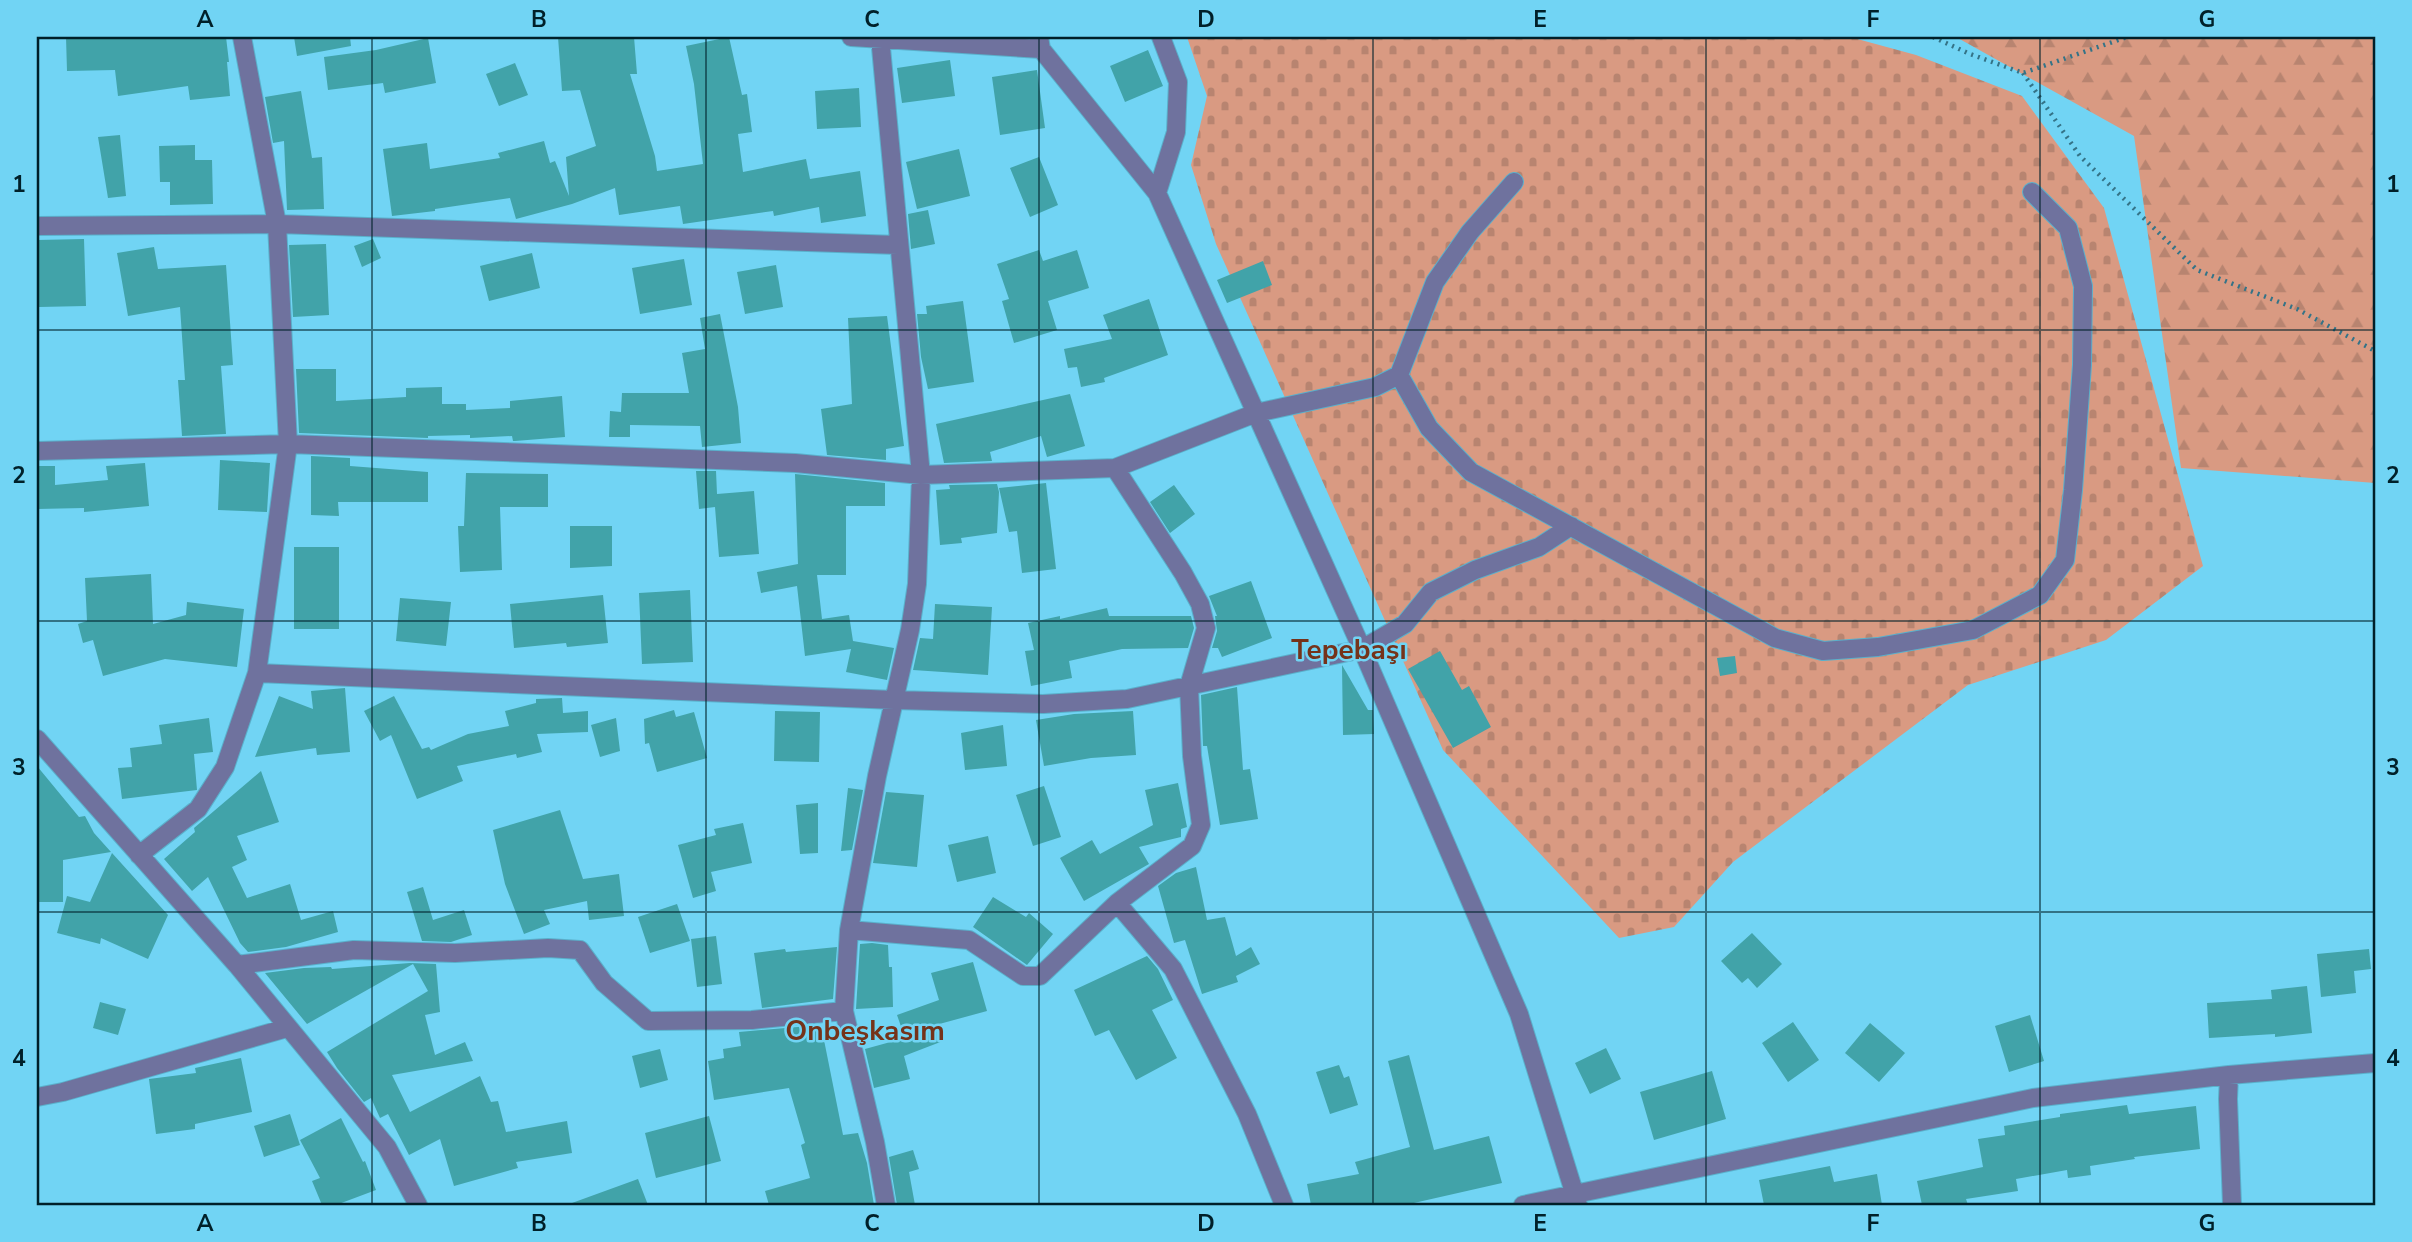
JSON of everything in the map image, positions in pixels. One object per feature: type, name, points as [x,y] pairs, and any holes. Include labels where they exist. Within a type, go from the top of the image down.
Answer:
[{"type":"street","points":[[139,855],[198,809],[225,767],[257,673],[288,444],[277,224],[242,37]]},
{"type":"street","points":[[851,37],[1040,43],[1157,193],[1362,649],[1519,1014],[1577,1199]]},
{"type":"street","points":[[1157,193],[1177,132],[1178,82],[1161,37]]},
{"type":"street","points":[[880,38],[921,475],[917,584],[877,776],[849,930],[844,1011],[875,1142],[886,1205]]},
{"type":"street","points":[[37,451],[288,444],[796,463],[921,475],[1115,468],[1256,413],[1375,387],[1399,375],[1435,282],[1470,232],[1514,182]]},
{"type":"street","points":[[1399,375],[1429,429],[1471,472],[1774,638],[1823,651],[1878,647],[1973,630],[2040,595],[2065,560],[2082,365],[2083,286],[2068,228],[2032,192]]},
{"type":"street","points":[[37,226],[277,224],[898,244]]},
{"type":"street","points":[[849,930],[969,940],[1023,976],[1040,976],[1117,903],[1192,846],[1201,825],[1192,756],[1189,686],[1206,628],[1200,604],[1115,468]]},
{"type":"street","points":[[257,673],[894,700],[1043,704],[1126,699],[1362,649],[1405,624],[1432,592],[1475,570],[1539,547],[1571,526]]},
{"type":"street","points":[[37,739],[237,965],[387,1147],[418,1205]]},
{"type":"street","points":[[1117,903],[1173,969],[1247,1114],[1284,1205]]},
{"type":"street","points":[[237,965],[354,950],[455,953],[548,948],[580,950],[604,983],[648,1021],[752,1020],[844,1011]]},
{"type":"street","points":[[37,1097],[287,1028]]},
{"type":"street","points":[[1523,1205],[1577,1199],[2033,1098],[2229,1075],[2375,1063]]},
{"type":"street","points":[[2229,1075],[2232,1205]]},
{"type":"path","points":[[1933,37],[2022,73],[2080,156],[2197,270],[2297,309],[2375,351]]},
{"type":"path","points":[[2022,73],[2127,37]]},
{"type":"green space","points":[[1187,37],[1850,37],[1916,55],[2022,96],[2104,208],[2203,566],[2106,640],[1968,685],[1733,862],[1674,927],[1619,938],[1443,750],[1216,244],[1191,165],[1207,96]]},
{"type":"green space","points":[[1956,37],[2375,37],[2375,483],[2181,468],[2134,136]]},
{"type":"building","points":[[66,37],[226,37],[230,96],[190,100],[188,86],[118,96],[115,70],[67,71]]},
{"type":"building","points":[[294,37],[350,37],[351,46],[297,56]]},
{"type":"building","points":[[558,37],[634,37],[637,74],[630,74],[657,171],[703,164],[694,84],[686,46],[729,37],[742,95],[747,94],[752,132],[738,134],[743,172],[806,159],[810,179],[860,171],[866,216],[821,223],[819,207],[774,216],[773,211],[683,224],[680,206],[619,215],[615,188],[572,204],[516,219],[510,198],[392,216],[383,149],[427,143],[430,169],[500,158],[498,153],[544,141],[550,163],[555,161],[569,196],[566,157],[596,146],[580,90],[562,91]]},
{"type":"building","points":[[428,38],[436,83],[385,93],[383,83],[328,90],[324,57],[376,50]]},
{"type":"building","points":[[1148,50],[1163,86],[1125,102],[1110,66]]},
{"type":"building","points":[[950,60],[955,96],[902,103],[897,68]]},
{"type":"building","points":[[515,63],[528,95],[499,106],[486,74]]},
{"type":"building","points":[[1037,70],[1045,128],[1000,135],[992,77]]},
{"type":"building","points":[[859,88],[861,127],[817,129],[815,91]]},
{"type":"building","points":[[301,91],[312,158],[322,157],[324,209],[287,210],[284,141],[273,143],[265,97]]},
{"type":"building","points":[[120,135],[126,196],[108,198],[98,137]]},
{"type":"building","points":[[195,145],[195,160],[212,160],[213,204],[170,205],[170,182],[160,182],[159,146]]},
{"type":"building","points":[[959,149],[970,196],[917,209],[906,162]]},
{"type":"building","points":[[1039,157],[1058,205],[1030,217],[1010,168]]},
{"type":"building","points":[[928,210],[935,244],[911,249],[908,214]]},
{"type":"building","points":[[84,239],[86,306],[39,307],[37,240]]},
{"type":"building","points":[[373,239],[381,258],[362,267],[354,246]]},
{"type":"building","points":[[326,244],[329,315],[293,317],[289,245]]},
{"type":"building","points":[[154,247],[158,269],[226,265],[233,365],[221,366],[226,434],[182,436],[178,380],[185,380],[180,307],[128,316],[117,253]]},
{"type":"building","points":[[1039,250],[1043,261],[1077,250],[1089,288],[1048,301],[1057,330],[1014,343],[1002,301],[1009,299],[997,264]]},
{"type":"building","points":[[532,253],[540,288],[489,301],[480,266]]},
{"type":"building","points":[[684,259],[692,305],[640,314],[632,268]]},
{"type":"building","points":[[1263,261],[1272,285],[1227,303],[1217,280]]},
{"type":"building","points":[[776,265],[783,307],[745,314],[737,272]]},
{"type":"building","points":[[1149,299],[1168,355],[1104,378],[1105,382],[1081,387],[1077,367],[1068,368],[1064,349],[1112,339],[1103,315]]},
{"type":"building","points":[[963,301],[974,382],[928,389],[921,357],[917,314],[927,314],[926,306]]},
{"type":"building","points":[[720,314],[738,407],[741,443],[702,447],[700,426],[630,425],[630,437],[609,437],[610,411],[621,412],[622,393],[689,393],[682,353],[705,349],[700,318]]},
{"type":"building","points":[[887,316],[904,446],[886,449],[886,460],[827,455],[821,409],[852,404],[848,318]]},
{"type":"building","points":[[296,369],[336,369],[336,401],[406,397],[406,388],[442,387],[442,404],[466,404],[466,410],[510,408],[510,401],[562,396],[565,437],[513,441],[512,436],[428,438],[299,433]]},
{"type":"building","points":[[1070,394],[1085,446],[1047,457],[1041,436],[990,452],[992,461],[944,463],[936,424]]},
{"type":"building","points":[[311,456],[350,458],[350,466],[428,472],[428,502],[338,502],[339,516],[311,515]]},
{"type":"building","points":[[220,460],[270,463],[267,512],[218,510]]},
{"type":"building","points":[[145,463],[149,506],[84,512],[84,508],[37,509],[37,466],[55,466],[55,485],[108,480],[106,466]]},
{"type":"building","points":[[696,471],[716,471],[717,494],[754,491],[759,554],[719,557],[715,507],[699,509]]},
{"type":"building","points":[[466,473],[548,474],[548,507],[500,507],[502,570],[460,572],[458,526],[464,526]]},
{"type":"building","points":[[795,474],[885,483],[885,506],[846,506],[846,575],[817,575],[822,619],[849,615],[853,641],[894,648],[887,680],[846,672],[851,649],[805,656],[797,586],[761,593],[757,572],[798,564]]},
{"type":"building","points":[[1046,483],[1056,569],[1022,573],[1017,531],[1009,532],[999,488]]},
{"type":"building","points":[[997,484],[997,533],[961,538],[962,543],[940,545],[936,490],[950,489],[949,485]]},
{"type":"building","points":[[1174,485],[1195,514],[1170,533],[1150,502]]},
{"type":"building","points":[[570,526],[612,526],[612,566],[570,568]]},
{"type":"building","points":[[294,547],[339,547],[339,629],[294,629]]},
{"type":"building","points":[[151,574],[153,624],[186,615],[187,602],[244,609],[237,667],[165,659],[103,676],[93,640],[83,643],[78,624],[87,621],[85,578]]},
{"type":"building","points":[[1251,581],[1272,638],[1222,657],[1218,648],[1212,648],[1217,631],[1217,616],[1209,596]]},
{"type":"building","points":[[690,590],[693,662],[642,664],[639,593]]},
{"type":"building","points":[[603,595],[608,643],[567,647],[566,643],[514,648],[510,604]]},
{"type":"building","points":[[400,598],[451,602],[446,646],[396,641]]},
{"type":"building","points":[[935,604],[992,607],[988,675],[913,670],[920,638],[933,639]]},
{"type":"building","points":[[1107,608],[1109,616],[1191,616],[1194,628],[1188,648],[1122,649],[1069,661],[1072,678],[1031,686],[1025,651],[1034,650],[1028,623]]},
{"type":"building","points":[[1440,651],[1462,690],[1469,686],[1491,727],[1453,748],[1408,669]]},
{"type":"building","points":[[1735,656],[1737,673],[1720,676],[1717,658]]},
{"type":"building","points":[[1342,665],[1368,710],[1373,710],[1374,734],[1343,735]]},
{"type":"building","points":[[1237,687],[1243,770],[1250,769],[1258,819],[1220,825],[1207,746],[1203,746],[1201,695]]},
{"type":"building","points":[[345,688],[350,752],[317,755],[316,748],[255,757],[279,696],[313,709],[311,691]]},
{"type":"building","points":[[394,696],[422,749],[429,747],[431,750],[468,734],[509,726],[505,711],[536,703],[536,699],[562,698],[563,713],[588,711],[588,732],[537,734],[542,752],[517,758],[516,754],[457,766],[463,781],[417,799],[391,735],[380,741],[364,711]]},
{"type":"building","points":[[674,710],[676,717],[694,712],[707,758],[657,772],[649,743],[645,744],[644,719]]},
{"type":"building","points":[[775,711],[820,712],[819,762],[774,761]]},
{"type":"building","points":[[1133,711],[1136,755],[1091,758],[1044,766],[1036,720],[1074,714]]},
{"type":"building","points":[[209,718],[213,752],[194,754],[197,790],[122,799],[118,768],[132,767],[130,748],[162,744],[159,725]]},
{"type":"building","points":[[616,718],[620,751],[600,757],[591,725]]},
{"type":"building","points":[[1003,725],[1007,766],[965,770],[961,733]]},
{"type":"building","points":[[37,766],[79,817],[85,816],[94,833],[111,852],[63,860],[63,902],[37,902]]},
{"type":"building","points":[[261,771],[279,822],[237,836],[247,860],[232,867],[247,898],[290,884],[301,920],[333,911],[338,932],[286,947],[248,952],[240,943],[208,877],[192,891],[164,859],[195,832],[194,828]]},
{"type":"building","points":[[1178,783],[1187,827],[1181,829],[1181,837],[1139,847],[1149,864],[1084,901],[1060,858],[1092,840],[1100,854],[1153,825],[1145,790]]},
{"type":"building","points":[[1044,786],[1061,837],[1033,846],[1016,795]]},
{"type":"building","points":[[848,788],[863,790],[852,850],[841,851]]},
{"type":"building","points":[[886,792],[924,795],[917,867],[873,863]]},
{"type":"building","points":[[818,803],[818,853],[800,854],[796,805]]},
{"type":"building","points":[[560,810],[583,879],[619,874],[624,916],[589,920],[587,901],[544,910],[550,924],[524,934],[505,884],[493,830]]},
{"type":"building","points":[[743,823],[752,863],[711,872],[716,891],[693,898],[678,845],[716,835],[714,829]]},
{"type":"building","points":[[988,836],[996,873],[957,882],[948,845]]},
{"type":"building","points":[[112,853],[168,915],[148,959],[101,938],[100,944],[57,933],[67,896],[90,902]]},
{"type":"building","points":[[1196,867],[1207,920],[1225,917],[1236,956],[1251,947],[1260,964],[1236,976],[1238,982],[1202,994],[1185,940],[1174,943],[1158,886],[1176,873]]},
{"type":"building","points":[[423,887],[433,920],[464,910],[472,935],[451,942],[422,941],[407,892]]},
{"type":"building","points":[[993,897],[1026,917],[1029,913],[1053,934],[1027,965],[973,927]]},
{"type":"building","points":[[677,904],[690,941],[650,953],[638,917]]},
{"type":"building","points":[[1752,933],[1782,964],[1757,988],[1748,978],[1742,983],[1721,961]]},
{"type":"building","points":[[716,936],[722,984],[697,987],[691,939]]},
{"type":"building","points":[[860,944],[888,945],[889,967],[892,967],[893,1007],[856,1009]]},
{"type":"building","points":[[837,947],[833,999],[762,1008],[754,953]]},
{"type":"building","points":[[2369,949],[2371,969],[2354,971],[2356,993],[2321,997],[2317,954]]},
{"type":"building","points":[[1147,956],[1158,969],[1173,1000],[1152,1010],[1177,1058],[1136,1080],[1109,1030],[1095,1036],[1074,990]]},
{"type":"building","points":[[973,962],[987,1011],[932,1026],[934,1031],[939,1029],[943,1041],[904,1056],[910,1079],[874,1088],[865,1049],[905,1038],[897,1015],[939,1000],[931,973]]},
{"type":"building","points":[[410,963],[436,964],[440,1012],[425,1015],[435,1055],[465,1042],[473,1061],[392,1075],[410,1112],[480,1076],[491,1102],[498,1101],[506,1132],[567,1121],[572,1153],[516,1162],[518,1168],[454,1186],[440,1139],[409,1155],[388,1114],[380,1118],[371,1098],[364,1102],[327,1052],[428,991],[413,964],[307,1024],[265,973],[304,968],[332,969]]},
{"type":"building","points":[[2307,986],[2312,1033],[2275,1037],[2275,1034],[2209,1038],[2207,1003],[2272,999],[2271,990]]},
{"type":"building","points":[[100,1002],[126,1009],[118,1035],[93,1028]]},
{"type":"building","points":[[2030,1015],[2044,1061],[2009,1072],[1995,1026]]},
{"type":"building","points":[[1793,1022],[1819,1060],[1788,1082],[1762,1043]]},
{"type":"building","points":[[1870,1023],[1905,1053],[1879,1082],[1845,1053]]},
{"type":"building","points":[[821,1025],[843,1135],[858,1133],[867,1163],[874,1205],[769,1205],[765,1191],[810,1178],[801,1145],[805,1143],[789,1088],[714,1100],[708,1061],[724,1058],[723,1049],[741,1046],[739,1032]]},
{"type":"building","points":[[1606,1048],[1621,1079],[1590,1094],[1575,1063]]},
{"type":"building","points":[[660,1049],[668,1080],[640,1088],[632,1056]]},
{"type":"building","points":[[1409,1055],[1434,1150],[1489,1136],[1502,1183],[1405,1205],[1311,1205],[1307,1184],[1359,1174],[1355,1162],[1410,1147],[1388,1061]]},
{"type":"building","points":[[241,1058],[252,1112],[195,1124],[195,1129],[156,1134],[149,1079],[196,1073],[195,1068]]},
{"type":"building","points":[[1339,1065],[1344,1078],[1349,1076],[1358,1105],[1330,1114],[1316,1072]]},
{"type":"building","points":[[1712,1071],[1726,1119],[1654,1140],[1640,1092]]},
{"type":"building","points":[[2127,1105],[2129,1114],[2196,1106],[2200,1149],[2134,1157],[2135,1159],[2090,1166],[2091,1175],[2068,1178],[2067,1170],[2016,1179],[2018,1191],[1966,1199],[1968,1205],[1922,1205],[1917,1181],[1983,1167],[1978,1139],[2005,1135],[2004,1126],[2060,1117],[2060,1114]]},
{"type":"building","points":[[290,1114],[300,1145],[264,1157],[254,1126]]},
{"type":"building","points":[[709,1116],[721,1161],[656,1178],[645,1133]]},
{"type":"building","points":[[341,1118],[363,1162],[365,1161],[376,1190],[336,1205],[322,1205],[312,1181],[320,1178],[300,1140]]},
{"type":"building","points":[[913,1150],[919,1169],[909,1172],[915,1205],[897,1205],[889,1157]]},
{"type":"building","points":[[1830,1166],[1834,1182],[1877,1174],[1882,1205],[1764,1205],[1759,1180]]},
{"type":"building","points":[[638,1179],[648,1205],[572,1205],[572,1203]]},
{"type":"district","name":"Tepebaşı","points":[[1349,649]]},
{"type":"district","name":"Onbeşkasım","points":[[865,1030]]}]
